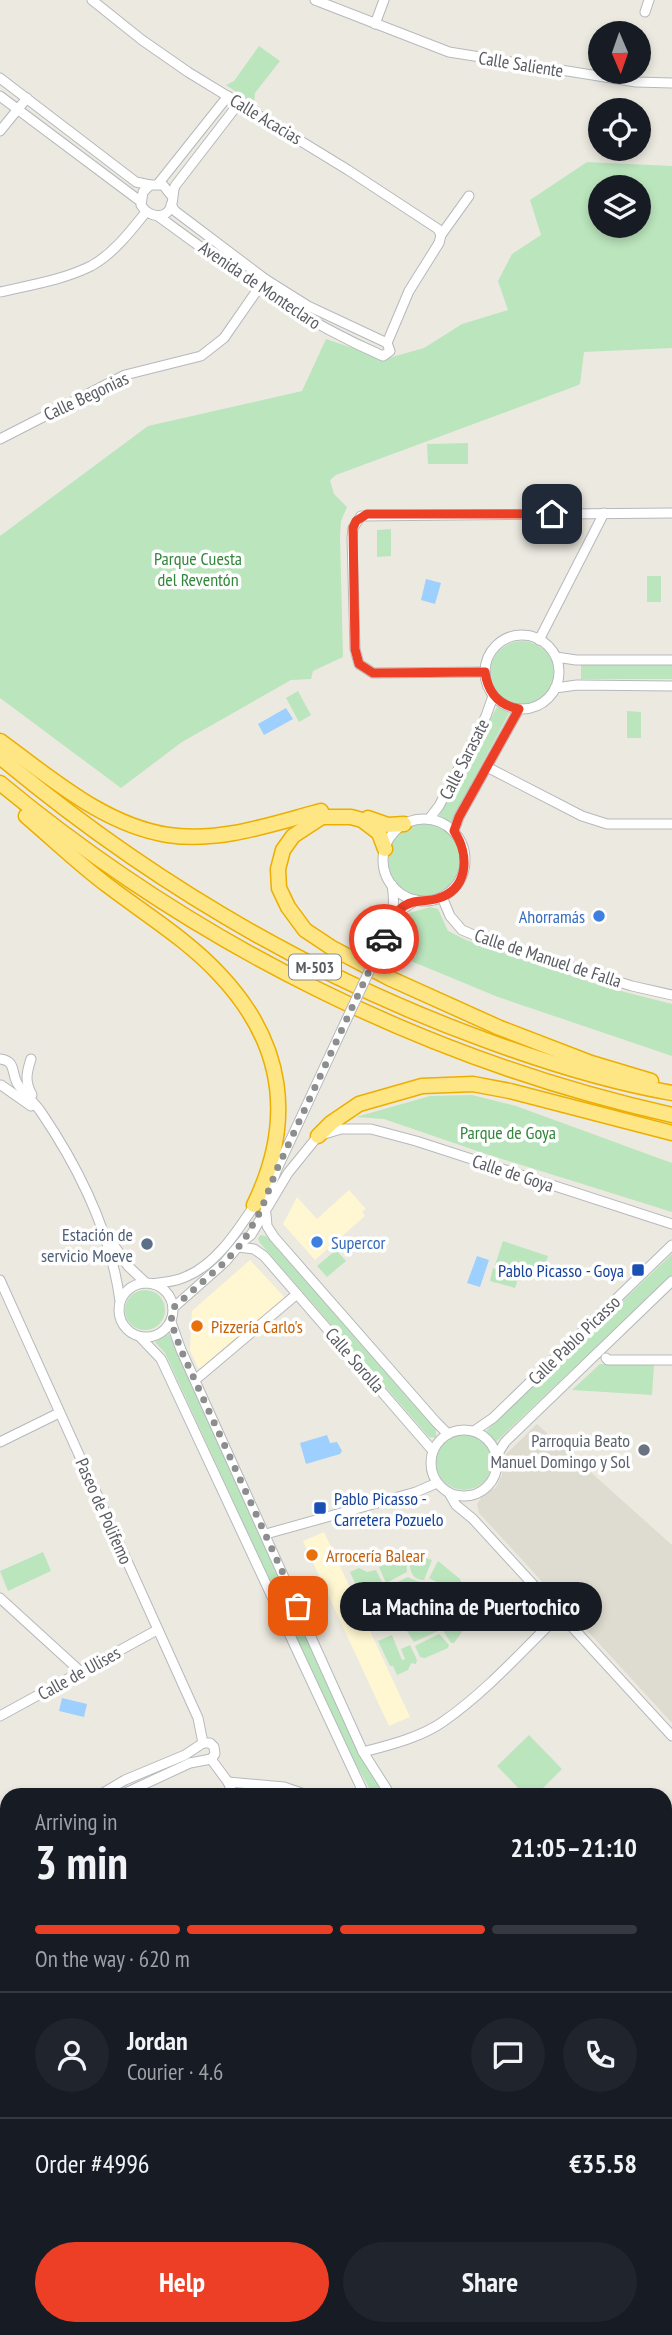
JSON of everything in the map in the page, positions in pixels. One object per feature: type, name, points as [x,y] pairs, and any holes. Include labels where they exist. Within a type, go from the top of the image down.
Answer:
[{"type":"highway","points":[[0,741],[116,820],[168,835],[197,836],[246,831],[322,811],[351,812],[376,823],[404,824]]},
{"type":"highway","name":"M-503","points":[[0,757],[50,799],[156,875],[232,921],[327,973],[444,1025],[516,1051],[597,1076],[672,1091]]},
{"type":"highway","name":"M-503","points":[[0,783],[40,816],[144,890],[265,963],[318,990],[436,1042],[485,1060],[575,1090],[672,1115]]},
{"type":"highway","points":[[0,791],[18,810],[105,883],[173,934],[219,974],[249,1010],[268,1051],[276,1081],[279,1111],[275,1151],[260,1209]]},
{"type":"highway","points":[[384,849],[379,833],[362,820],[351,817],[322,817],[293,836],[283,850],[278,869],[279,888],[288,907],[305,930],[332,948],[389,978],[499,1028],[672,1091]]},
{"type":"highway","points":[[318,1136],[331,1123],[359,1104],[422,1086],[473,1084],[672,1132]]},
{"type":"highway","points":[[643,1108],[672,1123]]},
{"type":"street","name":"Calle Acacias","points":[[92,0],[142,40],[433,225],[441,235]]},
{"type":"street","name":"Calle Saliente","points":[[315,0],[449,52],[636,82],[672,83]]},
{"type":"street","points":[[375,24],[384,0]]},
{"type":"street","points":[[645,12],[649,0]]},
{"type":"street","points":[[0,78],[136,182],[166,187],[171,200]]},
{"type":"street","points":[[0,96],[140,201],[146,212],[158,216],[166,212],[175,186],[239,103]]},
{"type":"street","points":[[140,201],[142,192],[154,185],[228,96]]},
{"type":"street","points":[[0,131],[27,98]]},
{"type":"street","points":[[387,343],[409,291],[441,235],[469,196]]},
{"type":"street","name":"Avenida de Monteclaro","points":[[158,216],[258,289],[335,334],[383,356],[390,351],[387,343],[308,306],[265,279],[175,211],[171,200]]},
{"type":"street","points":[[0,292],[47,282],[92,265],[122,242],[146,212]]},
{"type":"street","name":"Calle Begonias","points":[[0,439],[125,375],[201,356],[224,338],[265,279]]},
{"type":"street","points":[[539,640],[604,513]]},
{"type":"street","points":[[485,672],[373,673],[359,664],[355,649],[352,538],[356,521],[361,516],[672,513]]},
{"type":"street","points":[[527,636],[549,647],[556,657],[559,678],[555,688],[541,704],[519,709],[509,707],[493,696],[487,685],[487,659],[503,640],[527,636]]},
{"type":"street","points":[[556,657],[576,660],[672,660]]},
{"type":"street","points":[[555,688],[577,685],[672,686]]},
{"type":"street","name":"Calle Sarasate","points":[[429,819],[439,806],[486,716],[493,696]]},
{"type":"street","name":"Calle Sarasate","points":[[454,831],[459,817],[519,709]]},
{"type":"street","points":[[487,767],[582,816],[607,824],[672,824]]},
{"type":"street","points":[[173,1308],[251,1235],[277,1169],[394,915],[392,885],[384,868],[384,849],[392,835],[404,824],[416,819],[443,823],[454,831],[462,842],[466,855],[465,868],[453,890],[442,897],[425,901],[407,897],[392,885]]},
{"type":"street","name":"Calle de Manuel de Falla","points":[[442,897],[450,916],[462,930],[632,986],[672,995]]},
{"type":"street","points":[[394,915],[416,900]]},
{"type":"street","points":[[0,1059],[9,1062],[17,1083],[41,1112]]},
{"type":"street","points":[[1,1085],[8,1083],[14,1073],[31,1059],[26,1072],[26,1084],[78,1176],[102,1227],[117,1276],[122,1323],[161,1359],[361,1788]]},
{"type":"street","points":[[1,1085],[41,1112]]},
{"type":"street","name":"Calle de Goya","points":[[318,1136],[341,1129],[371,1129],[416,1141],[672,1224]]},
{"type":"street","points":[[120,1301],[130,1288],[176,1280],[197,1270],[260,1209],[318,1136]]},
{"type":"street","points":[[240,1245],[270,1193],[277,1169]]},
{"type":"street","name":"Calle Sorolla","points":[[260,1209],[267,1226],[290,1256],[436,1423],[449,1434]]},
{"type":"street","points":[[102,1227],[128,1266],[149,1284],[167,1293],[173,1308],[171,1322],[195,1380],[363,1752],[386,1788]]},
{"type":"street","name":"Calle Sorolla","points":[[240,1245],[254,1249],[275,1269],[433,1451]]},
{"type":"street","name":"Calle Pablo Picasso","points":[[474,1431],[493,1418],[672,1245]]},
{"type":"street","points":[[275,1269],[277,1261],[290,1256]]},
{"type":"street","name":"Paseo de Polifemo","points":[[0,1280],[198,1718],[200,1746]]},
{"type":"street","name":"Calle Pablo Picasso","points":[[497,1455],[505,1442],[672,1281]]},
{"type":"street","points":[[195,1380],[298,1294]]},
{"type":"street","points":[[140,1337],[158,1335],[171,1322]]},
{"type":"street","points":[[606,1358],[672,1360]]},
{"type":"street","points":[[0,1442],[60,1413]]},
{"type":"street","points":[[449,1493],[458,1496],[473,1495],[488,1487],[494,1478],[498,1467],[497,1455],[484,1436],[465,1430],[441,1439],[433,1451],[431,1465],[437,1483],[672,1736]]},
{"type":"street","points":[[266,1534],[416,1492],[437,1483]]},
{"type":"street","points":[[470,1516],[473,1495]]},
{"type":"street","points":[[0,1598],[80,1671]]},
{"type":"street","points":[[363,1752],[420,1733],[443,1722],[496,1677],[560,1614]]},
{"type":"street","name":"Calle de Ulises","points":[[0,1716],[157,1630]]},
{"type":"street","points":[[112,1788],[200,1746],[210,1743],[214,1747],[215,1754],[207,1760],[190,1763],[136,1788]]},
{"type":"street","points":[[200,1746],[198,1756],[207,1760],[230,1788]]},
{"type":"street","points":[[228,1783],[287,1788]]},
{"type":"shaded area","name":"Supercor","points":[[349,1190],[366,1209],[362,1212],[365,1216],[315,1260],[283,1224],[297,1197],[317,1219]]},
{"type":"shaded area","points":[[250,1260],[286,1299],[203,1369],[198,1368],[190,1350],[192,1311]]},
{"type":"shaded area","points":[[537,1424],[672,1545],[672,1723],[479,1513],[477,1504],[496,1487],[502,1475],[504,1456]]},
{"type":"shaded area","points":[[324,1532],[410,1717],[389,1726],[303,1541]]},
{"type":"green space","points":[[259,46],[280,61],[255,93],[254,104],[226,85],[234,81]]},
{"type":"green space","name":"Parque Cuesta del Reventón","points":[[587,162],[672,166],[672,348],[584,352],[580,384],[336,475],[330,480],[334,494],[347,507],[341,521],[340,537],[343,657],[313,671],[311,679],[291,680],[182,742],[121,788],[0,698],[0,536],[148,426],[302,391],[326,339],[385,359],[424,348],[462,324],[508,310],[498,281],[512,254],[541,235],[530,200]]},
{"type":"green space","points":[[468,443],[468,464],[428,464],[427,444]]},
{"type":"green space","points":[[391,529],[391,556],[377,557],[377,530]]},
{"type":"green space","points":[[647,576],[661,576],[661,602],[647,602]]},
{"type":"green space","points":[[522,641],[534,643],[545,650],[552,661],[552,685],[545,696],[534,703],[522,705],[510,703],[499,696],[492,685],[490,673],[492,661],[499,650],[510,643]]},
{"type":"green space","points":[[581,664],[672,665],[672,679],[581,679]]},
{"type":"green space","points":[[298,691],[311,715],[299,722],[286,698]]},
{"type":"green space","points":[[497,707],[509,713],[451,822],[439,816]]},
{"type":"green space","points":[[627,711],[641,712],[641,738],[627,738]]},
{"type":"green space","points":[[424,824],[444,830],[454,840],[460,860],[454,880],[444,890],[424,896],[404,890],[394,880],[388,860],[394,840],[404,830]]},
{"type":"green space","points":[[431,907],[438,909],[448,931],[466,940],[605,987],[672,1004],[672,1056],[498,997],[406,959],[386,957],[409,913]]},
{"type":"green space","name":"Parque de Goya","points":[[472,1095],[516,1106],[672,1163],[672,1212],[384,1119],[356,1117],[430,1096]]},
{"type":"green space","points":[[260,1235],[266,1236],[436,1430],[436,1438],[429,1437],[260,1243]]},
{"type":"green space","points":[[503,1241],[548,1256],[541,1280],[495,1265]]},
{"type":"green space","points":[[336,1250],[346,1261],[327,1277],[317,1266]]},
{"type":"green space","points":[[672,1254],[672,1275],[496,1442],[486,1431]]},
{"type":"green space","points":[[493,1268],[519,1276],[515,1288],[490,1281]]},
{"type":"green space","points":[[145,1290],[159,1296],[165,1310],[159,1324],[145,1330],[131,1324],[125,1310],[131,1296]]},
{"type":"green space","points":[[169,1334],[360,1754],[382,1788],[369,1788],[348,1750],[165,1353],[155,1342]]},
{"type":"green space","points":[[600,1364],[654,1365],[652,1395],[572,1390]]},
{"type":"green space","points":[[464,1434],[475,1436],[484,1442],[490,1451],[490,1473],[484,1482],[475,1488],[464,1490],[453,1488],[444,1482],[438,1473],[436,1462],[438,1451],[444,1442],[453,1436]]},
{"type":"green space","points":[[43,1552],[51,1571],[8,1591],[0,1571]]},
{"type":"green space","points":[[416,1555],[432,1560],[424,1580],[416,1578],[410,1569],[409,1557]]},
{"type":"green space","points":[[406,1557],[407,1572],[386,1583],[379,1567]]},
{"type":"green space","points":[[438,1561],[460,1579],[467,1595],[454,1597],[448,1588],[429,1578]]},
{"type":"green space","points":[[359,1568],[367,1572],[376,1570],[383,1584],[360,1594],[350,1572]]},
{"type":"green space","points":[[408,1577],[435,1588],[448,1602],[438,1631],[414,1642],[407,1631],[418,1625],[423,1626],[422,1623],[427,1621],[423,1611],[426,1603],[423,1599],[418,1600],[413,1591],[399,1597],[412,1626],[407,1629],[387,1587]]},
{"type":"green space","points":[[380,1596],[393,1625],[379,1631],[366,1602]]},
{"type":"green space","points":[[468,1599],[470,1615],[467,1622],[450,1611],[452,1602]]},
{"type":"green space","points":[[448,1617],[466,1626],[454,1643],[451,1643],[442,1629]]},
{"type":"green space","points":[[439,1634],[449,1645],[448,1648],[425,1658],[420,1657],[415,1646]]},
{"type":"green space","points":[[392,1635],[402,1660],[405,1659],[401,1649],[410,1645],[417,1660],[416,1664],[411,1663],[408,1670],[397,1675],[378,1641]]},
{"type":"green space","points":[[529,1735],[562,1769],[543,1788],[518,1788],[497,1766]]},
{"type":"water","points":[[426,579],[441,583],[435,604],[421,600]]},
{"type":"water","points":[[286,708],[293,719],[264,735],[258,724]]},
{"type":"water","points":[[477,1256],[489,1260],[480,1287],[467,1283]]},
{"type":"water","points":[[327,1435],[330,1443],[337,1442],[342,1451],[340,1454],[306,1464],[300,1443]]},
{"type":"water","points":[[62,1698],[87,1704],[84,1717],[59,1711]]},
{"type":"way so far","points":[[298,1606],[181,1350],[171,1322],[173,1308],[225,1262],[243,1242],[261,1210],[270,1193],[277,1169],[384,939]]},
{"type":"place","name":"Ahorramás","points":[[599,916]]},
{"type":"place","name":"Supercor","points":[[317,1242]]},
{"type":"place","name":"Estación de servicio Moeve","points":[[147,1244]]},
{"type":"place","name":"Pablo Picasso - Goya","points":[[638,1270]]},
{"type":"place","name":"Pizzería Carlo's","points":[[197,1326]]},
{"type":"place","name":"Parroquia Beato Manuel Domingo y Sol","points":[[644,1450]]},
{"type":"place","name":"Pablo Picasso - Carretera Pozuelo","points":[[320,1508]]},
{"type":"place","name":"Arrocería Balear","points":[[312,1555]]},
{"type":"place","name":"La Machina de Puertochico","points":[[298,1606]]},
{"type":"route","points":[[384,939],[394,915],[405,906],[416,900],[442,897],[453,890],[460,880],[466,855],[462,842],[454,831],[459,817],[519,709],[500,703],[493,696],[487,685],[485,672],[373,673],[359,664],[355,649],[353,528],[356,521],[367,514],[552,514]]}]
